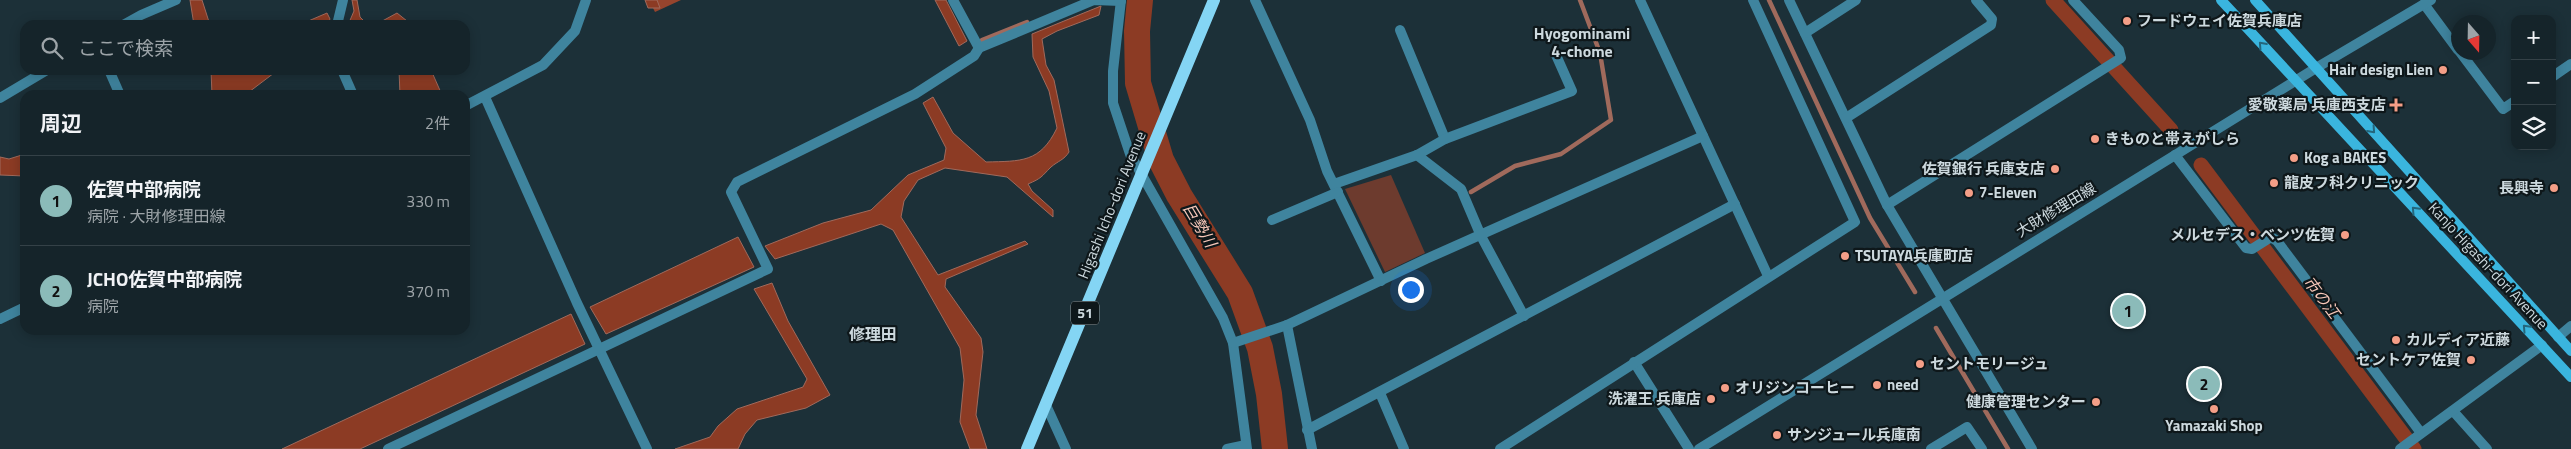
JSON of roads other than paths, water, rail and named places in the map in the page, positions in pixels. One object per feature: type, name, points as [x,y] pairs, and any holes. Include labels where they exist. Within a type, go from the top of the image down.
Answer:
[{"type":"main road","name":"Higashi Icho-dori Avenue","points":[[1027,449],[1214,0]]},
{"type":"main road","name":"Kanjo Higashi-dori Avenue","points":[[2221,0],[2571,377]]},
{"type":"main road","name":"Kanjo Higashi-dori Avenue","points":[[2255,0],[2571,350]]},
{"type":"street","points":[[132,20],[176,0]]},
{"type":"street","points":[[338,20],[344,0]]},
{"type":"street","points":[[470,104],[543,65],[575,31],[586,0]]},
{"type":"street","points":[[953,0],[979,48]]},
{"type":"street","points":[[388,449],[768,269],[731,192],[737,182],[915,94],[974,56],[979,48],[1094,0],[1121,0],[1113,71],[1113,103],[1130,154],[1223,318],[1233,343],[1246,447],[1227,449]]},
{"type":"street","points":[[1255,0],[1310,120],[1336,188],[1381,281]]},
{"type":"street","points":[[1640,0],[1768,276]]},
{"type":"street","points":[[1500,449],[1855,222],[1753,0]]},
{"type":"street","points":[[1789,0],[1887,205],[2032,449]]},
{"type":"street","points":[[1804,32],[1856,0]]},
{"type":"street","points":[[1846,118],[1992,25],[1992,19],[1976,0]]},
{"type":"street","points":[[1887,205],[2121,58],[2119,50],[2073,0]]},
{"type":"street","points":[[2428,2],[2451,38]]},
{"type":"street","name":"大財修理田線","points":[[1699,449],[1942,297],[2316,68],[2428,2]]},
{"type":"street","points":[[1400,30],[1445,139]]},
{"type":"street","points":[[1272,220],[1336,188],[1417,154],[1445,139],[1572,91],[1556,55]]},
{"type":"street","points":[[2466,60],[2503,109],[2511,104]]},
{"type":"street","points":[[2556,74],[2571,64]]},
{"type":"street","points":[[0,98],[39,75]]},
{"type":"street","points":[[110,75],[118,90]]},
{"type":"street","points":[[344,75],[351,90]]},
{"type":"street","points":[[485,96],[647,449]]},
{"type":"street","points":[[1233,343],[1287,325],[1703,136]]},
{"type":"street","points":[[1417,154],[1461,189],[1481,236],[1524,316]]},
{"type":"street","points":[[2175,155],[2246,248],[2252,248],[2271,238],[2277,241],[2419,434]]},
{"type":"street","points":[[1307,430],[1735,204]]},
{"type":"street","points":[[0,319],[20,309]]},
{"type":"street","points":[[1287,325],[1312,449]]},
{"type":"street","points":[[2558,337],[2571,326]]},
{"type":"street","points":[[2401,448],[2542,345]]},
{"type":"street","points":[[1634,362],[1690,449]]},
{"type":"street","points":[[1380,393],[1404,449]]},
{"type":"street","points":[[1046,405],[1066,449]]},
{"type":"street","points":[[2453,411],[2487,449]]},
{"type":"street","points":[[1931,449],[1967,427],[1982,449]]},
{"type":"waterway","name":"巨勢川","points":[[1140,0],[1137,31],[1138,83],[1161,160],[1179,195],[1240,293],[1260,348],[1269,394],[1275,449]]},
{"type":"waterway","points":[[1471,192],[1515,166],[1561,154],[1611,120],[1600,53],[1580,0]]},
{"type":"waterway","points":[[1769,0],[1870,218],[1915,292]]},
{"type":"waterway","name":"市の江","points":[[2053,0],[2171,130]]},
{"type":"waterway","points":[[982,40],[1027,22]]},
{"type":"waterway","name":"市の江","points":[[2201,165],[2414,449]]},
{"type":"waterway","points":[[1936,328],[2008,449]]},
{"type":"place","name":"フードウェイ佐賀兵庫店","points":[[2127,21]]},
{"type":"place","name":"Hair design Lien","points":[[2443,70]]},
{"type":"place","name":"愛敬薬局 兵庫西支店","points":[[2396,105]]},
{"type":"place","name":"きものと帯えがしら","points":[[2095,139]]},
{"type":"place","name":"Kog a BAKES","points":[[2294,158]]},
{"type":"place","name":"佐賀銀行 兵庫支店","points":[[2055,169]]},
{"type":"place","name":"龍皮フ科クリニック","points":[[2274,183]]},
{"type":"place","name":"長興寺","points":[[2554,188]]},
{"type":"place","name":"7-Eleven","points":[[1969,193]]},
{"type":"place","name":"メルセデス・ベンツ佐賀","points":[[2345,235]]},
{"type":"place","name":"TSUTAYA兵庫町店","points":[[1845,256]]},
{"type":"place","name":"佐賀中部病院","points":[[2128,311]]},
{"type":"place","name":"カルディア近藤","points":[[2396,340]]},
{"type":"place","name":"セントケア佐賀","points":[[2471,360]]},
{"type":"place","name":"セントモリージュ","points":[[1920,364]]},
{"type":"place","name":"JCHO佐賀中部病院","points":[[2204,384]]},
{"type":"place","name":"need","points":[[1877,385]]},
{"type":"place","name":"オリジンコーヒー","points":[[1725,388]]},
{"type":"place","name":"洗濯王 兵庫店","points":[[1711,399]]},
{"type":"place","name":"健康管理センター","points":[[2096,402]]},
{"type":"place","name":"Yamazaki Shop","points":[[2214,409]]},
{"type":"place","name":"サンジュール兵庫南","points":[[1777,435]]},
{"type":"district","name":"Hyogominami 4-chome","points":[[1582,42]]},
{"type":"district","name":"修理田","points":[[873,334]]}]
